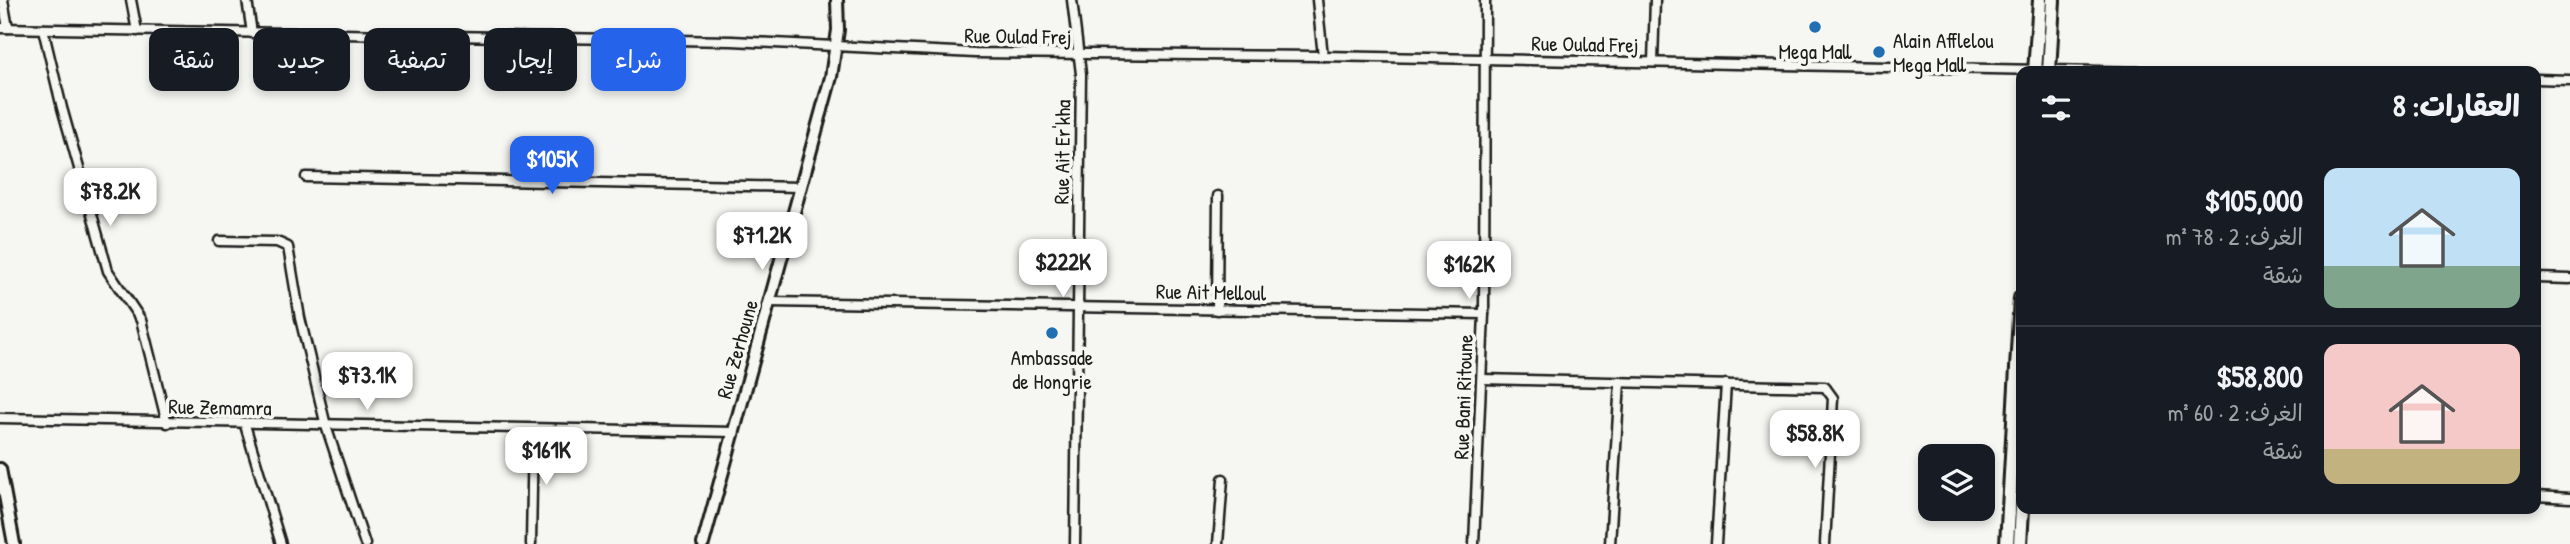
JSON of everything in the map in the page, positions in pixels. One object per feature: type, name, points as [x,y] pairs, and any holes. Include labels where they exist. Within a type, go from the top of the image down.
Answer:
[{"type":"main road","points":[[2040,0],[2042,66]]},
{"type":"main road","points":[[2043,66],[2053,0]]},
{"type":"main road","points":[[2007,544],[2016,386]]},
{"type":"main road","points":[[2020,544],[2022,514]]},
{"type":"street","points":[[3,0],[4,28]]},
{"type":"street","points":[[131,0],[136,31]]},
{"type":"street","points":[[247,0],[253,33]]},
{"type":"street","name":"Rue Zerhoune","points":[[703,544],[837,45],[837,0]]},
{"type":"street","name":"Rue Ait Er'kha","points":[[1072,0],[1079,54],[1075,544]]},
{"type":"street","points":[[1317,0],[1323,56]]},
{"type":"street","name":"Rue Bani Ritoune","points":[[1474,544],[1484,314],[1487,59],[1485,0]]},
{"type":"street","points":[[1653,62],[1655,0]]},
{"type":"street","name":"Rue Oulad Frej","points":[[4,28],[253,33]]},
{"type":"street","points":[[43,29],[62,108],[108,271],[141,320],[167,424]]},
{"type":"street","name":"Rue Oulad Frej","points":[[350,35],[837,45],[884,51],[1323,56],[2016,70]]},
{"type":"street","points":[[2541,79],[2570,80]]},
{"type":"street","points":[[306,177],[799,187]]},
{"type":"street","points":[[1217,310],[1218,196]]},
{"type":"street","points":[[219,241],[281,243],[288,247],[300,318],[326,426],[365,544]]},
{"type":"street","points":[[2541,278],[2570,279]]},
{"type":"street","name":"Rue Ait Melloul","points":[[770,302],[1484,314]]},
{"type":"street","points":[[1482,379],[1818,386],[1831,393],[1825,544]]},
{"type":"street","points":[[1610,544],[1620,382]]},
{"type":"street","points":[[1716,544],[1726,384]]},
{"type":"street","name":"Rue Zemamra","points":[[0,418],[167,424],[734,432]]},
{"type":"street","points":[[245,425],[281,544]]},
{"type":"street","points":[[531,544],[533,429]]},
{"type":"street","points":[[0,469],[14,544]]},
{"type":"street","points":[[1218,544],[1223,479]]},
{"type":"street","points":[[2541,496],[2570,498]]},
{"type":"place","name":"Mega Mall","points":[[1815,27]]},
{"type":"place","name":"Alain Afflelou Mega Mall","points":[[1879,52]]},
{"type":"place","name":"Ambassade de Hongrie","points":[[1052,333]]}]
